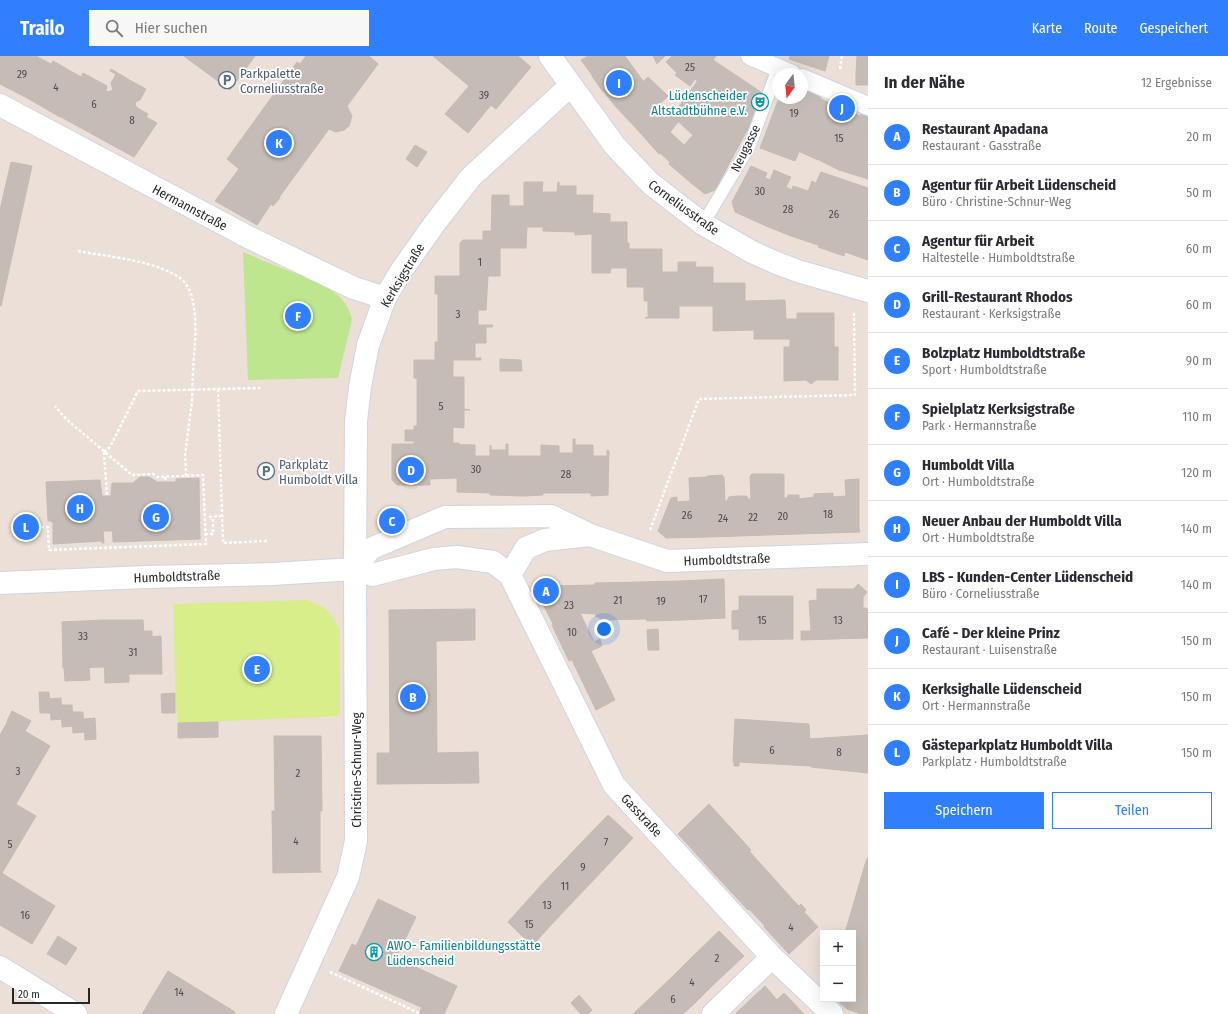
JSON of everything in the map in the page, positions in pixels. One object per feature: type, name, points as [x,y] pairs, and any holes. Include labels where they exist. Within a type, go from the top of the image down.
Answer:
[{"type":"street","name":"Corneliusstraße","points":[[550,56],[570,86],[615,146],[650,183],[703,224],[752,252],[779,264],[801,272],[861,289]]},
{"type":"street","points":[[750,56],[778,68]]},
{"type":"street","points":[[808,81],[868,106]]},
{"type":"street","name":"Kerksigstraße","points":[[355,569],[356,421],[358,400],[368,345],[385,298],[401,271],[434,223],[471,178],[570,86]]},
{"type":"street","name":"Hermannstraße","points":[[0,105],[250,238],[354,288],[385,298]]},
{"type":"street","name":"Humboldtstraße","points":[[355,569],[370,549],[445,517],[551,516],[590,535],[667,561],[868,554]]},
{"type":"street","name":"Humboldtstraße","points":[[0,583],[133,577],[272,574],[355,569],[372,575],[434,559],[457,557],[493,562],[510,575],[526,548],[545,540],[590,535]]},
{"type":"street","name":"Christine-Schnur-Weg","points":[[286,1014],[348,877],[356,842],[355,569]]},
{"type":"street","name":"Gasstraße","points":[[510,575],[614,785],[772,958],[832,1014]]},
{"type":"street","points":[[713,1014],[772,958]]},
{"type":"street","points":[[0,967],[76,1014]]},
{"type":"lane","name":"Neugasse","points":[[703,224],[750,145],[772,98]]},
{"type":"path","points":[[78,251],[154,265],[181,279],[186,285],[193,302],[195,329],[193,390],[185,455],[186,476]]},
{"type":"path","points":[[642,553],[699,399],[855,395],[861,289]]},
{"type":"path","points":[[104,452],[110,447],[138,391],[262,388]]},
{"type":"path","points":[[218,389],[223,543],[267,541],[266,539]]},
{"type":"path","points":[[26,527],[48,527],[49,550],[206,544],[203,474],[158,477],[153,474],[132,475],[66,419],[55,406]]},
{"type":"path","points":[[104,452],[107,496]]},
{"type":"path","points":[[165,476],[166,482]]},
{"type":"path","points":[[209,517],[221,516]]},
{"type":"path","points":[[205,534],[213,534],[213,517]]},
{"type":"path","points":[[157,540],[157,545]]},
{"type":"path","points":[[77,543],[77,548]]},
{"type":"path","points":[[310,963],[419,1013]]},
{"type":"green space","points":[[243,252],[320,284],[337,295],[344,302],[349,310],[352,320],[338,378],[248,380]]},
{"type":"green space","points":[[307,600],[328,611],[340,632],[340,716],[178,723],[176,705],[173,604]]},
{"type":"building","points":[[0,56],[36,56],[51,64],[27,98],[0,84]]},
{"type":"building","name":"Parkpalette Corneliusstraße","points":[[184,56],[255,56],[230,90]]},
{"type":"building","points":[[306,56],[369,56],[378,64],[347,106],[352,116],[349,126],[344,130],[336,132],[329,129],[279,199],[273,206],[271,204],[257,225],[215,201],[239,169],[227,159],[297,62],[300,64]]},
{"type":"building","points":[[433,56],[518,56],[531,67],[496,109],[491,105],[468,133],[445,114],[469,86]]},
{"type":"building","points":[[588,56],[625,56],[643,81],[616,107],[603,92],[581,60]]},
{"type":"building","points":[[653,56],[665,56],[657,64]]},
{"type":"building","points":[[672,56],[716,56],[697,81],[695,79],[690,86],[675,75],[677,73],[666,62]]},
{"type":"building","points":[[790,56],[829,56],[825,71],[789,59]]},
{"type":"building","points":[[857,56],[868,56],[868,72],[856,73]]},
{"type":"building","points":[[713,60],[761,92],[761,98],[750,125],[730,162],[696,132],[693,135],[672,116]]},
{"type":"building","points":[[53,61],[81,77],[83,73],[85,74],[60,117],[27,98]]},
{"type":"building","points":[[111,69],[133,82],[101,139],[61,117],[85,74],[107,86],[106,91],[108,92],[113,90],[111,83],[116,74],[110,71]]},
{"type":"building","points":[[868,72],[868,85],[856,85],[856,73]]},
{"type":"building","points":[[648,77],[668,96],[635,127],[616,107]]},
{"type":"building","points":[[133,82],[146,89],[140,100],[135,102],[136,107],[148,114],[146,117],[157,123],[134,157],[101,139]]},
{"type":"building","points":[[808,92],[820,97],[795,161],[760,148],[777,104],[808,104]]},
{"type":"building","points":[[820,97],[821,99],[839,107],[818,160],[798,151],[806,136]]},
{"type":"building","points":[[659,104],[679,121],[670,132],[684,145],[696,132],[730,162],[715,190],[705,194],[691,183],[669,164],[670,162],[660,153],[659,154],[635,127]]},
{"type":"building","points":[[839,107],[860,116],[839,170],[819,160]]},
{"type":"building","points":[[861,114],[868,117],[868,179],[839,170]]},
{"type":"building","points":[[415,145],[427,152],[417,167],[406,159]]},
{"type":"building","points":[[11,162],[32,166],[0,306],[0,210]]},
{"type":"building","points":[[751,166],[767,173],[765,178],[770,180],[774,170],[788,176],[766,226],[735,212],[732,202]]},
{"type":"building","points":[[821,172],[868,188],[868,260],[845,252],[844,256],[818,247],[819,245],[791,236],[812,181],[816,183]]},
{"type":"building","points":[[788,176],[791,177],[786,187],[792,190],[793,186],[808,191],[791,236],[766,226]]},
{"type":"building","points":[[524,182],[543,182],[542,192],[557,192],[559,182],[559,186],[576,186],[576,195],[593,195],[592,234],[575,235],[575,232],[543,231],[543,227],[527,227],[526,248],[505,248],[505,243],[491,243],[492,195],[509,195],[509,206],[524,206]]},
{"type":"building","points":[[592,213],[610,214],[610,222],[627,222],[627,268],[611,268],[610,273],[592,273]]},
{"type":"building","points":[[483,231],[491,231],[491,243],[505,243],[505,248],[500,248],[500,276],[460,276],[460,243],[463,240],[483,240]]},
{"type":"building","points":[[627,243],[629,243],[629,249],[662,249],[662,272],[678,272],[678,262],[696,262],[695,267],[713,267],[713,306],[679,306],[679,318],[645,318],[648,317],[648,301],[644,301],[644,287],[627,287]]},
{"type":"building","points":[[435,276],[488,276],[486,310],[478,310],[478,325],[493,325],[492,327],[486,327],[486,343],[475,343],[475,358],[481,358],[481,360],[435,360],[435,342],[438,342],[438,294],[435,294]]},
{"type":"building","points":[[713,283],[745,283],[745,301],[785,300],[786,319],[797,319],[797,313],[834,313],[834,347],[838,347],[838,380],[816,380],[811,384],[806,380],[784,381],[784,347],[790,347],[790,339],[754,339],[754,330],[713,331]]},
{"type":"building","points":[[500,359],[521,360],[522,371],[500,371]]},
{"type":"building","points":[[414,360],[453,360],[453,377],[464,377],[464,409],[470,410],[464,410],[464,428],[453,427],[453,443],[459,443],[459,445],[414,444],[414,441],[405,441],[405,430],[414,430],[414,426],[417,426],[417,378],[414,378]]},
{"type":"building","points":[[573,439],[575,439],[575,445],[593,445],[593,456],[607,456],[607,450],[609,451],[608,495],[591,496],[591,493],[543,493],[543,495],[523,496],[523,456],[541,456],[541,445],[559,446],[559,453],[573,453]]},
{"type":"building","points":[[392,444],[442,444],[442,461],[429,460],[430,485],[397,485],[392,480]]},
{"type":"building","points":[[442,444],[475,445],[475,456],[490,456],[490,445],[491,450],[506,450],[506,444],[508,444],[508,456],[523,456],[523,496],[457,492],[457,478],[430,479],[429,460],[442,461]]},
{"type":"building","points":[[752,474],[767,474],[768,535],[739,536],[737,496],[747,496],[748,499],[751,499],[750,476]]},
{"type":"building","points":[[767,474],[784,475],[784,498],[787,498],[788,495],[797,495],[798,534],[768,535]]},
{"type":"building","points":[[722,475],[724,477],[725,501],[727,501],[729,497],[737,496],[739,536],[709,537],[708,476]]},
{"type":"building","points":[[708,476],[709,537],[666,538],[658,531],[671,498],[677,497],[677,502],[690,501],[689,478]]},
{"type":"building","points":[[140,477],[149,477],[157,482],[176,482],[176,479],[199,478],[200,539],[113,542],[112,483],[133,483]]},
{"type":"building","points":[[859,479],[860,532],[798,534],[797,495],[799,495],[799,499],[814,497],[814,494],[833,493],[833,497],[846,496],[845,480]]},
{"type":"building","points":[[100,480],[102,496],[111,496],[113,531],[103,531],[104,543],[102,543],[102,541],[53,544],[53,522],[48,521],[46,482]]},
{"type":"building","points":[[724,579],[725,618],[682,620],[680,581]]},
{"type":"building","points":[[680,581],[682,620],[647,621],[647,619],[641,619],[640,582]]},
{"type":"building","points":[[640,582],[641,619],[601,620],[596,617],[595,583]]},
{"type":"building","points":[[858,584],[867,592],[863,597],[863,608],[866,608],[867,638],[801,640],[801,631],[811,631],[809,601],[817,600],[817,589],[854,589]]},
{"type":"building","points":[[595,585],[596,614],[580,613],[553,624],[540,598],[550,586]]},
{"type":"building","points":[[739,596],[793,596],[793,639],[739,640],[739,629],[732,629],[732,611],[739,610]]},
{"type":"building","points":[[475,609],[475,640],[436,641],[437,753],[478,752],[479,783],[377,784],[377,753],[390,753],[389,610]]},
{"type":"building","points":[[866,609],[868,609],[868,638],[867,638]]},
{"type":"building","points":[[580,613],[594,642],[600,639],[602,646],[569,661],[552,625]]},
{"type":"building","points":[[103,620],[143,620],[144,637],[161,636],[162,674],[129,674],[129,682],[105,683]]},
{"type":"building","points":[[103,620],[104,667],[63,668],[62,622]]},
{"type":"building","points":[[658,629],[659,650],[648,650],[647,630]]},
{"type":"building","points":[[143,631],[152,631],[152,637],[144,637]]},
{"type":"building","points":[[591,651],[615,700],[596,710],[572,660]]},
{"type":"building","points":[[64,667],[89,667],[90,680],[65,681]]},
{"type":"building","points":[[39,692],[49,692],[50,713],[40,713]]},
{"type":"building","points":[[175,693],[175,713],[162,713],[161,694]]},
{"type":"building","points":[[61,698],[62,719],[51,720],[50,699]]},
{"type":"building","points":[[61,705],[72,705],[73,726],[62,727]]},
{"type":"building","points":[[12,711],[31,721],[25,731],[7,721]]},
{"type":"building","points":[[72,712],[83,712],[84,732],[73,733]]},
{"type":"building","points":[[95,718],[96,739],[85,740],[84,719]]},
{"type":"building","points":[[735,719],[809,724],[811,766],[739,762],[739,766],[734,766]]},
{"type":"building","points":[[8,721],[50,746],[16,804],[0,795],[0,735]]},
{"type":"building","points":[[218,722],[218,737],[178,738],[178,723]]},
{"type":"building","points":[[868,735],[868,773],[811,767],[809,739]]},
{"type":"building","points":[[274,736],[321,736],[322,811],[275,811]]},
{"type":"building","points":[[0,795],[36,816],[2,873],[0,872]]},
{"type":"building","points":[[709,804],[751,850],[719,879],[678,834]]},
{"type":"building","points":[[272,811],[320,811],[320,871],[322,872],[273,873]]},
{"type":"building","points":[[608,815],[633,838],[604,869],[579,845]]},
{"type":"building","points":[[579,845],[604,869],[586,888],[561,864]]},
{"type":"building","points":[[749,851],[777,882],[748,910],[719,879]]},
{"type":"building","points":[[868,857],[868,975],[856,994],[856,930],[846,930]]},
{"type":"building","points":[[561,864],[586,888],[568,907],[543,883]]},
{"type":"building","points":[[0,872],[55,906],[32,944],[0,925]]},
{"type":"building","points":[[777,882],[793,900],[765,926],[749,909]]},
{"type":"building","points":[[543,883],[568,907],[551,925],[526,902]]},
{"type":"building","name":"AWO- Familienbildungsstätte Lüdenscheid","points":[[378,899],[416,917],[396,958],[457,986],[444,1014],[437,1014],[339,971],[352,944],[356,946]]},
{"type":"building","points":[[793,900],[799,906],[801,904],[806,910],[804,912],[818,927],[789,954],[764,927]]},
{"type":"building","points":[[526,902],[551,925],[532,946],[508,922]]},
{"type":"building","points":[[719,931],[744,956],[713,985],[689,960]]},
{"type":"building","points":[[58,936],[77,948],[66,965],[47,954]]},
{"type":"building","points":[[689,960],[713,985],[695,1003],[671,978]]},
{"type":"building","points":[[168,971],[235,1012],[234,1014],[142,1014]]},
{"type":"building","points":[[868,975],[868,987],[862,985]]},
{"type":"building","points":[[671,978],[695,1003],[683,1014],[669,1014],[652,996]]},
{"type":"building","points":[[862,985],[868,987],[868,1014],[861,1014],[847,1009],[851,1002],[856,1002],[856,995]]},
{"type":"building","points":[[765,986],[777,1000],[762,1014],[736,1013]]},
{"type":"building","points":[[784,993],[804,1014],[762,1014],[777,1000]]},
{"type":"building","points":[[579,995],[592,1010],[588,1014],[581,1014],[571,1003]]},
{"type":"building","points":[[652,996],[669,1014],[633,1014]]},
{"type":"building","points":[[839,1002],[851,1002],[847,1009]]},
{"type":"building","points":[[422,1007],[437,1014],[419,1014]]},
{"type":"place","name":"Parkpalette Corneliusstraße","points":[[227,80]]},
{"type":"place","name":"LBS - Kunden-Center Lüdenscheid","points":[[619,83]]},
{"type":"place","name":"Lüdenscheider Altstadtbühne e.V.","points":[[760,102]]},
{"type":"place","name":"Café - Der kleine Prinz","points":[[842,108]]},
{"type":"place","name":"Kerksighalle Lüdenscheid","points":[[279,143]]},
{"type":"place","name":"Spielplatz Kerksigstraße","points":[[298,316]]},
{"type":"place","name":"Grill-Restaurant Rhodos","points":[[411,470]]},
{"type":"place","name":"Parkplatz Humboldt Villa","points":[[266,471]]},
{"type":"place","name":"Neuer Anbau der Humboldt Villa","points":[[80,508]]},
{"type":"place","name":"Humboldt Villa","points":[[156,517]]},
{"type":"place","name":"Agentur für Arbeit","points":[[392,521]]},
{"type":"place","name":"Gästeparkplatz Humboldt Villa","points":[[26,527]]},
{"type":"place","name":"Restaurant Apadana","points":[[546,591]]},
{"type":"place","name":"Bolzplatz Humboldtstraße","points":[[257,669]]},
{"type":"place","name":"Agentur für Arbeit Lüdenscheid","points":[[413,697]]},
{"type":"place","name":"AWO- Familienbildungsstätte Lüdenscheid","points":[[374,952]]}]
